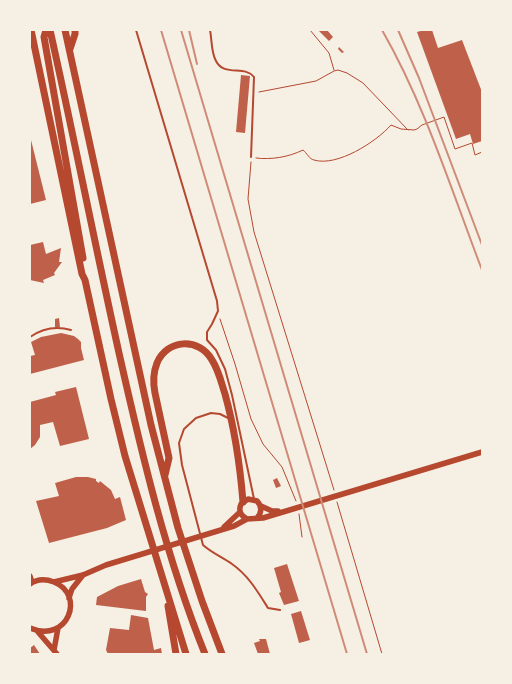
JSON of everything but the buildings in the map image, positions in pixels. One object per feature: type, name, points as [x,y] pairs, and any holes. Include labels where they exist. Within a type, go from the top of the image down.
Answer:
[{"type":"highway","points":[[31,30],[82,274],[85,280],[117,427],[186,654]]},
{"type":"highway","points":[[46,30],[44,37],[86,273],[85,280]]},
{"type":"highway","points":[[50,30],[136,429],[177,576],[205,654]]},
{"type":"highway","points":[[65,30],[139,370],[164,477],[191,569],[222,654]]},
{"type":"highway","points":[[69,50],[75,30]]},
{"type":"highway","points":[[30,39],[34,46]]},
{"type":"highway","points":[[164,477],[169,458],[153,378],[157,362],[166,351],[172,347],[184,344],[195,345],[207,352],[218,372],[234,420],[243,502]]},
{"type":"highway","points":[[164,580],[176,654]]},
{"type":"street","points":[[54,582],[83,575],[106,565],[136,555],[234,526],[247,519],[263,518],[482,452]]},
{"type":"street","points":[[221,530],[240,512],[240,507],[243,502],[248,499],[254,499],[261,506],[272,511],[285,511]]},
{"type":"street","points":[[257,518],[261,513],[261,506]]},
{"type":"street","points":[[240,512],[244,518],[247,519]]},
{"type":"street","points":[[69,598],[72,589],[83,575]]},
{"type":"street","points":[[30,576],[31,583],[41,580],[58,584],[64,589],[69,598],[69,614],[65,621],[58,628],[48,632],[38,632]]},
{"type":"street","points":[[30,628],[38,632],[56,652]]},
{"type":"street","points":[[56,652],[58,628]]},
{"type":"lane","points":[[136,30],[218,301],[217,313],[207,332],[207,340],[216,350],[225,369],[232,395],[234,420],[254,499]]},
{"type":"lane","points":[[210,30],[213,51],[217,63],[228,70],[251,73],[255,80],[251,157]]},
{"type":"lane","points":[[30,336],[42,330],[52,328],[71,330]]},
{"type":"lane","points":[[234,420],[220,414],[211,413],[189,422],[184,429],[179,443],[182,465],[203,545],[210,551],[233,564],[243,573],[254,585],[268,608],[280,610]]},
{"type":"path","points":[[310,30],[328,53],[334,71]]},
{"type":"path","points":[[254,92],[316,81],[334,71],[342,70],[363,83],[408,130]]},
{"type":"path","points":[[335,496],[254,232],[248,199],[251,157],[268,159],[285,156],[303,150],[312,160],[330,160],[353,153],[363,148],[381,136],[391,125],[401,129],[417,129],[422,125],[444,117],[455,149],[472,143],[475,155],[482,152]]},
{"type":"path","points":[[217,313],[231,350],[252,419],[263,444],[282,467],[296,501]]},
{"type":"path","points":[[337,502],[382,654]]},
{"type":"path","points":[[298,508],[302,537]]},
{"type":"railway","points":[[161,30],[347,654]]},
{"type":"railway","points":[[181,30],[367,654]]},
{"type":"railway","points":[[189,30],[197,64]]},
{"type":"railway","points":[[382,30],[424,118],[482,270]]},
{"type":"railway","points":[[398,30],[419,78],[482,245]]}]
